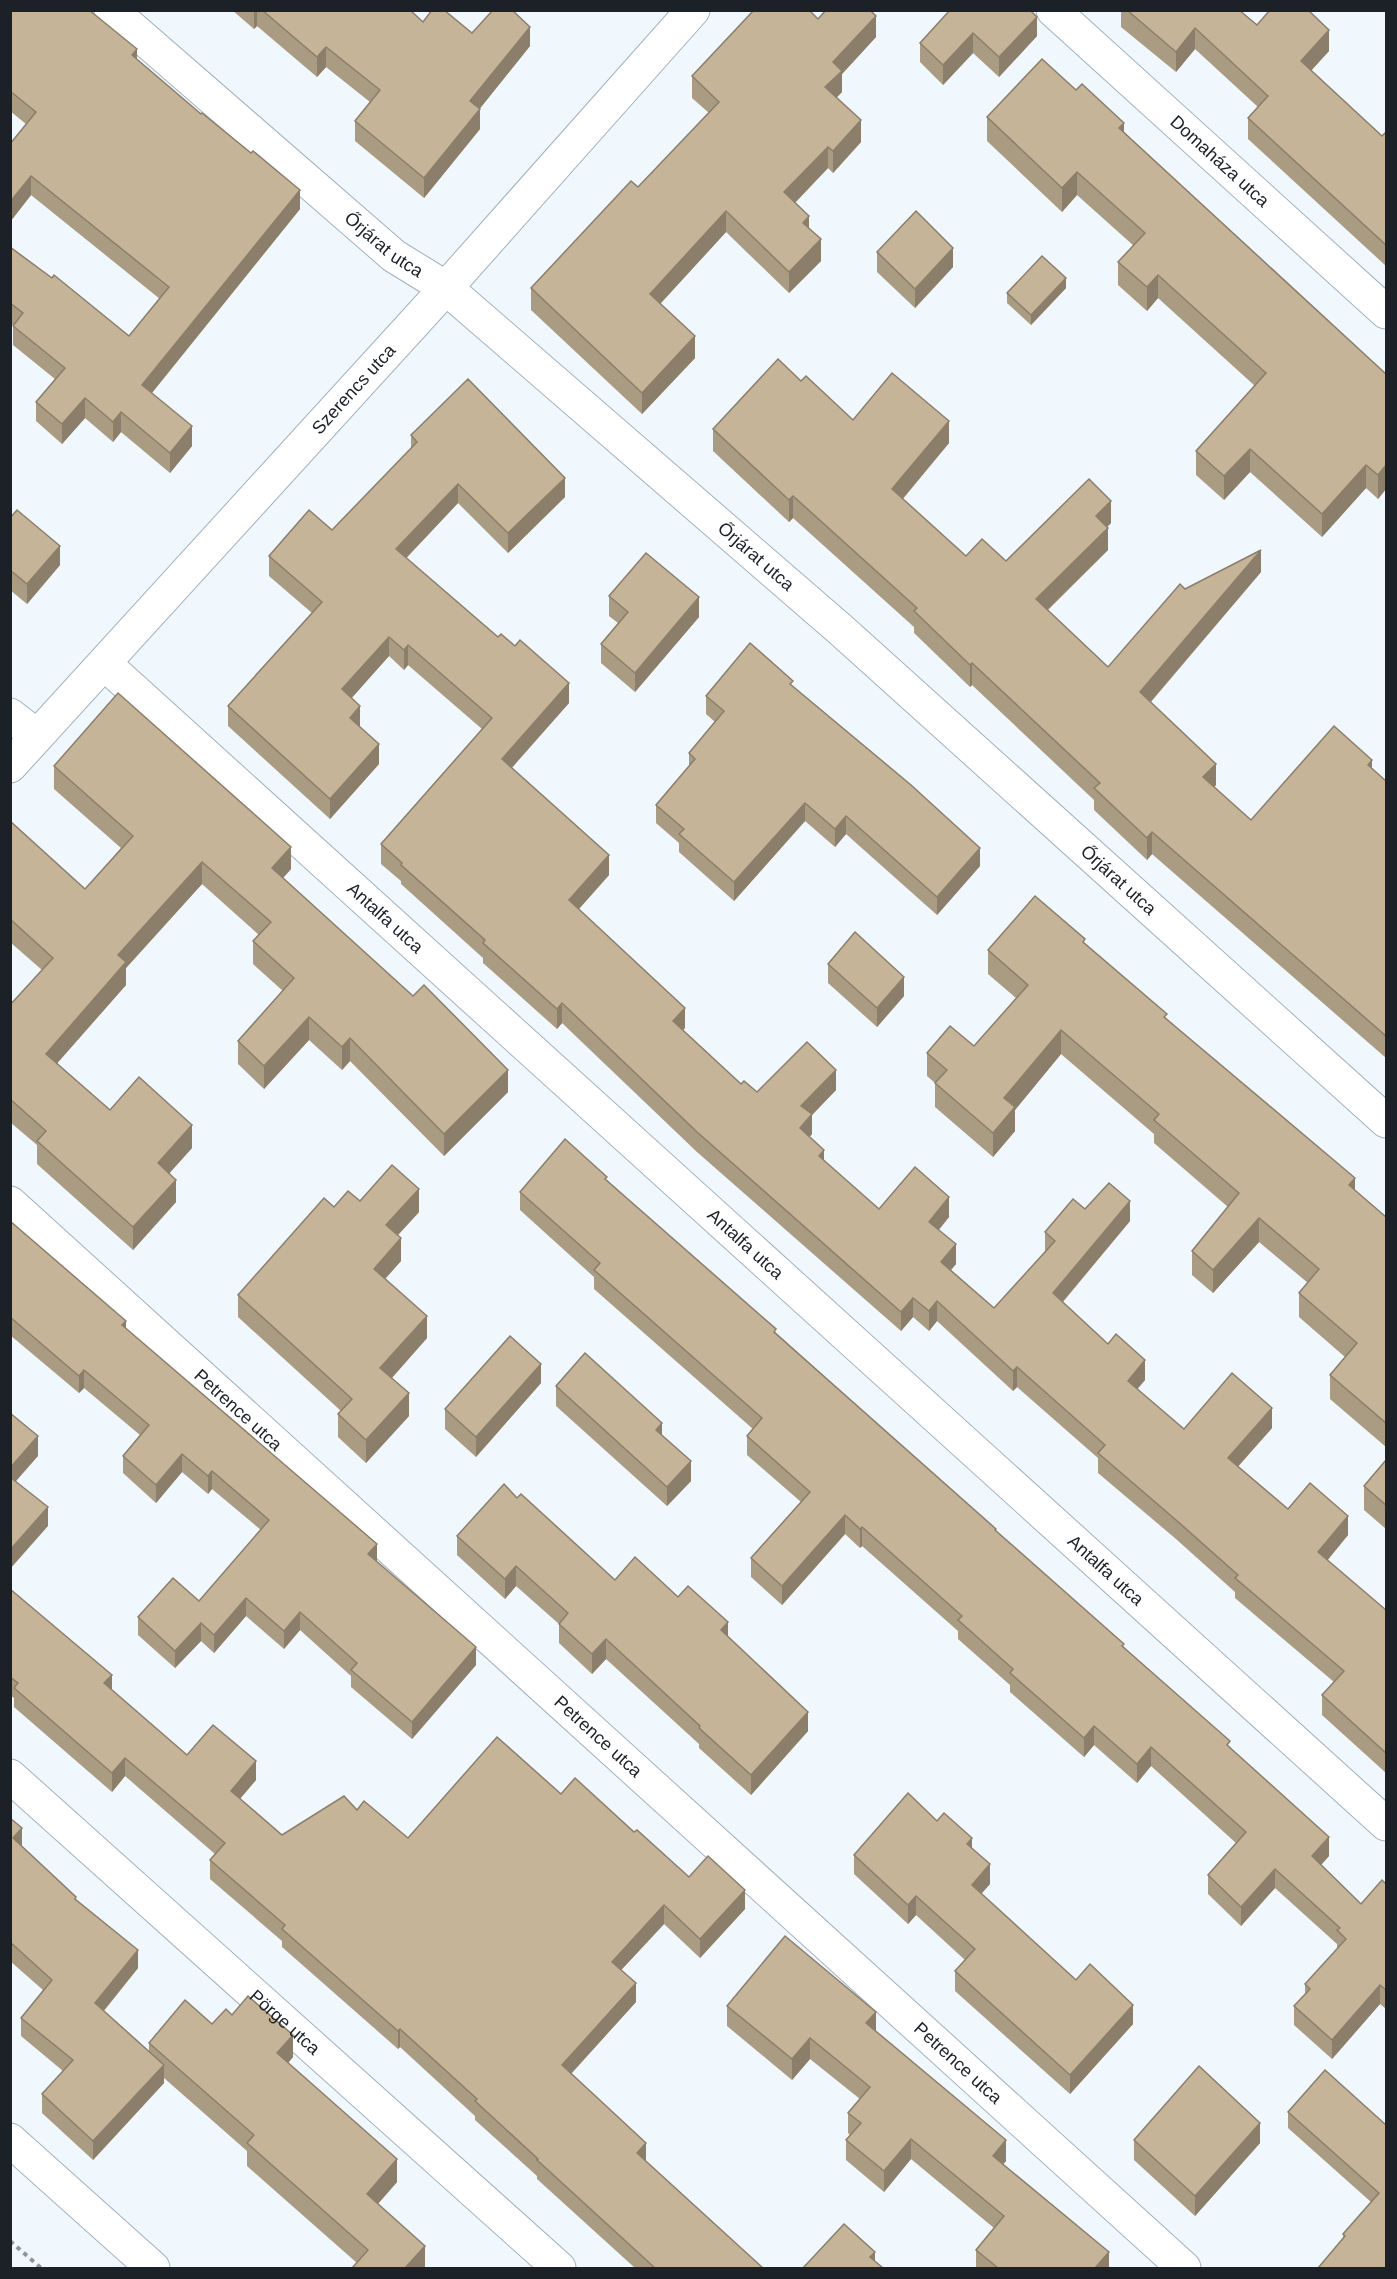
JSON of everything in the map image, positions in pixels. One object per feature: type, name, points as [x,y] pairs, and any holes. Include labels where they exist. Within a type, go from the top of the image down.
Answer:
[{"type":"street","name":"Őrjárat utca","points":[[111,10],[394,256],[446,288],[841,630],[1386,1121]]},
{"type":"street","name":"Szerencs utca","points":[[10,766],[446,288],[693,10]]},
{"type":"street","name":"Domaháza utca","points":[[1053,10],[1386,312]]},
{"type":"street","name":"Antalfa utca","points":[[105,664],[1386,1824]]},
{"type":"street","points":[[10,715],[37,736]]},
{"type":"street","name":"Petrence utca","points":[[10,1203],[1184,2268]]},
{"type":"street","name":"Pörge utca","points":[[10,1776],[559,2268]]},
{"type":"street","points":[[10,2140],[153,2268]]},
{"type":"path","points":[[10,2241],[41,2268]]},
{"type":"building","points":[[10,10],[89,10],[137,49],[132,55],[201,114],[251,153],[253,151],[300,190],[142,385],[192,426],[170,453],[121,412],[113,422],[85,398],[62,424],[36,402],[65,368],[13,326],[23,313],[10,303],[10,247],[52,278],[54,275],[129,336],[169,287],[31,176],[10,202],[10,144],[36,112],[10,91]]},
{"type":"building","points":[[262,10],[410,10],[423,22],[432,10],[444,10],[472,33],[493,10],[512,10],[530,27],[470,101],[480,109],[424,178],[355,121],[380,90],[326,47],[317,57]]},
{"type":"building","points":[[754,10],[809,10],[818,19],[826,10],[870,10],[876,16],[833,62],[842,71],[825,87],[861,120],[833,151],[828,147],[784,192],[809,216],[803,223],[821,239],[789,272],[726,211],[650,294],[695,336],[642,393],[531,288],[631,181],[638,187],[719,102],[692,76]]},
{"type":"building","points":[[950,10],[1030,10],[1037,17],[999,57],[973,33],[943,65],[920,43]]},
{"type":"building","points":[[1127,10],[1239,10],[1257,25],[1270,10],[1308,10],[1329,30],[1301,61],[1382,136],[1386,132],[1386,245],[1248,118],[1268,96],[1195,28],[1176,52]]},
{"type":"building","points":[[1042,59],[1076,90],[1082,84],[1124,123],[1119,128],[1386,374],[1386,465],[1378,475],[1366,465],[1322,514],[1250,449],[1224,476],[1196,451],[1266,373],[1158,275],[1147,287],[1118,262],[1145,233],[1077,172],[1062,188],[987,117]]},
{"type":"building","points":[[916,211],[953,248],[915,289],[877,252]]},
{"type":"building","points":[[1042,256],[1066,278],[1031,315],[1007,293]]},
{"type":"building","points":[[778,359],[801,381],[806,376],[853,420],[892,373],[949,421],[892,489],[966,556],[982,539],[1006,561],[1089,479],[1111,501],[1096,516],[1108,528],[1036,599],[1108,667],[1180,584],[1185,589],[1261,550],[1140,692],[1216,764],[1203,777],[1251,820],[1334,726],[1372,760],[1368,765],[1386,781],[1386,1036],[1152,832],[1147,838],[1094,788],[1100,783],[972,663],[970,665],[914,611],[917,608],[793,496],[789,500],[713,429]]},
{"type":"building","points":[[468,379],[565,478],[508,533],[458,484],[396,549],[498,637],[501,634],[515,646],[520,640],[569,683],[502,759],[609,855],[569,900],[685,1008],[673,1021],[741,1084],[744,1081],[757,1092],[807,1042],[836,1070],[801,1106],[812,1114],[800,1128],[824,1150],[819,1156],[879,1209],[915,1167],[949,1197],[929,1222],[956,1244],[941,1262],[994,1308],[1055,1241],[1045,1232],[1073,1199],[1085,1209],[1109,1183],[1130,1201],[1053,1293],[1108,1344],[1116,1334],[1145,1360],[1128,1381],[1184,1429],[1232,1373],[1272,1408],[1228,1458],[1288,1509],[1310,1483],[1348,1516],[1318,1552],[1386,1610],[1386,1753],[1322,1695],[1344,1671],[1235,1578],[1238,1575],[1098,1453],[1105,1445],[1017,1367],[1013,1371],[937,1301],[929,1311],[913,1298],[901,1312],[697,1132],[562,1003],[557,1009],[483,943],[485,940],[401,865],[402,863],[381,844],[492,718],[408,645],[404,650],[389,637],[342,689],[360,706],[350,718],[379,744],[330,799],[228,706],[322,602],[269,556],[309,510],[332,530],[417,442],[411,435]]},
{"type":"building","points":[[17,510],[60,546],[27,584],[10,570],[10,518]]},
{"type":"building","points":[[646,553],[699,597],[635,673],[601,644],[628,612],[609,596]]},
{"type":"building","points":[[750,643],[793,681],[790,684],[911,785],[980,848],[937,897],[846,816],[835,829],[805,803],[734,882],[679,834],[684,829],[656,805],[695,759],[689,753],[724,711],[706,696]]},
{"type":"building","points":[[118,693],[291,847],[272,868],[413,996],[424,985],[508,1070],[444,1134],[350,1038],[342,1047],[309,1017],[264,1066],[238,1041],[294,978],[253,941],[271,922],[202,862],[118,955],[126,962],[46,1054],[110,1110],[139,1077],[192,1125],[158,1163],[176,1180],[133,1227],[37,1141],[46,1131],[10,1099],[10,1005],[53,958],[10,919],[10,821],[85,889],[133,836],[54,766]]},
{"type":"building","points":[[1035,896],[1085,939],[1083,942],[1167,1014],[1164,1017],[1355,1178],[1349,1185],[1386,1217],[1386,1423],[1330,1375],[1357,1343],[1299,1293],[1319,1269],[1259,1218],[1213,1270],[1192,1251],[1239,1193],[1154,1120],[1159,1114],[1061,1030],[1004,1098],[1015,1107],[993,1133],[935,1083],[947,1070],[927,1053],[950,1026],[974,1046],[1028,985],[988,950]]},
{"type":"building","points":[[855,932],[904,977],[877,1008],[828,964]]},
{"type":"building","points":[[565,1139],[607,1177],[605,1179],[776,1329],[774,1332],[1230,1741],[1227,1745],[1329,1837],[1312,1856],[1361,1904],[1382,1880],[1386,1884],[1386,1990],[1380,1985],[1332,2040],[1294,2006],[1310,1989],[1305,1984],[1346,1939],[1337,1930],[1340,1928],[1275,1869],[1241,1907],[1208,1875],[1246,1832],[1151,1747],[1137,1764],[1094,1726],[1084,1738],[1010,1673],[1013,1669],[958,1620],[962,1616],[862,1527],[860,1529],[845,1515],[782,1586],[751,1558],[810,1492],[747,1436],[762,1418],[594,1270],[600,1263],[520,1192]]},
{"type":"building","points":[[392,1165],[419,1189],[386,1225],[401,1238],[374,1269],[427,1316],[380,1368],[409,1393],[366,1440],[338,1414],[352,1399],[238,1295],[324,1198],[334,1207],[348,1191],[360,1201]]},
{"type":"building","points":[[10,1221],[126,1321],[122,1325],[377,1544],[368,1554],[476,1647],[412,1722],[351,1670],[357,1663],[300,1612],[284,1631],[246,1598],[214,1635],[201,1623],[175,1651],[138,1617],[173,1578],[199,1601],[269,1520],[212,1471],[208,1476],[182,1454],[156,1485],[123,1456],[149,1425],[84,1370],[79,1376],[10,1317]]},
{"type":"building","points":[[510,1336],[541,1364],[476,1437],[445,1409]]},
{"type":"building","points":[[585,1353],[662,1423],[656,1430],[691,1461],[667,1487],[556,1386]]},
{"type":"building","points":[[10,1413],[38,1436],[10,1468]]},
{"type":"building","points":[[1386,1460],[1386,1505],[1364,1486]]},
{"type":"building","points":[[10,1477],[48,1507],[10,1550]]},
{"type":"building","points":[[504,1484],[517,1498],[521,1494],[615,1580],[635,1557],[678,1597],[688,1586],[728,1622],[721,1630],[808,1712],[751,1775],[606,1639],[592,1654],[559,1624],[568,1613],[516,1566],[505,1579],[457,1536]]},
{"type":"building","points":[[10,1589],[112,1675],[104,1683],[187,1755],[213,1725],[256,1761],[231,1791],[282,1835],[344,1796],[357,1810],[364,1801],[408,1838],[497,1737],[561,1794],[575,1778],[634,1832],[637,1830],[689,1877],[708,1856],[745,1890],[700,1939],[664,1905],[612,1962],[636,1983],[562,2065],[646,2143],[637,2153],[763,2268],[655,2268],[537,2160],[475,2101],[477,2099],[400,2029],[398,2031],[282,1929],[285,1925],[210,1860],[225,1843],[125,1758],[112,1773],[14,1688],[18,1683],[10,1677]]},
{"type":"building","points":[[908,1793],[937,1821],[944,1813],[972,1838],[967,1844],[990,1864],[972,1885],[1076,1980],[1090,1964],[1133,2005],[1070,2075],[955,1971],[975,1949],[916,1896],[908,1905],[854,1855]]},
{"type":"building","points":[[10,1818],[22,1828],[13,1838],[76,1897],[75,1899],[138,1950],[95,2003],[164,2065],[93,2141],[42,2094],[73,2060],[21,2018],[52,1980],[10,1942]]},
{"type":"building","points":[[785,1936],[876,2012],[866,2023],[1006,2140],[993,2156],[1109,2252],[1095,2268],[998,2268],[976,2250],[1004,2216],[911,2139],[884,2171],[846,2140],[861,2123],[848,2113],[870,2087],[810,2038],[792,2059],[727,2006]]},
{"type":"building","points":[[248,1996],[293,2035],[277,2053],[397,2159],[367,2194],[425,2246],[405,2268],[352,2268],[368,2250],[247,2143],[254,2135],[149,2043],[185,2000],[212,2024],[226,2009],[232,2015]]},
{"type":"building","points":[[1199,2066],[1260,2123],[1195,2196],[1134,2140]]},
{"type":"building","points":[[1325,2070],[1386,2125],[1386,2268],[1318,2268],[1345,2236],[1343,2234],[1379,2193],[1288,2112]]},
{"type":"building","points":[[844,2224],[875,2252],[870,2257],[883,2268],[803,2268]]}]
